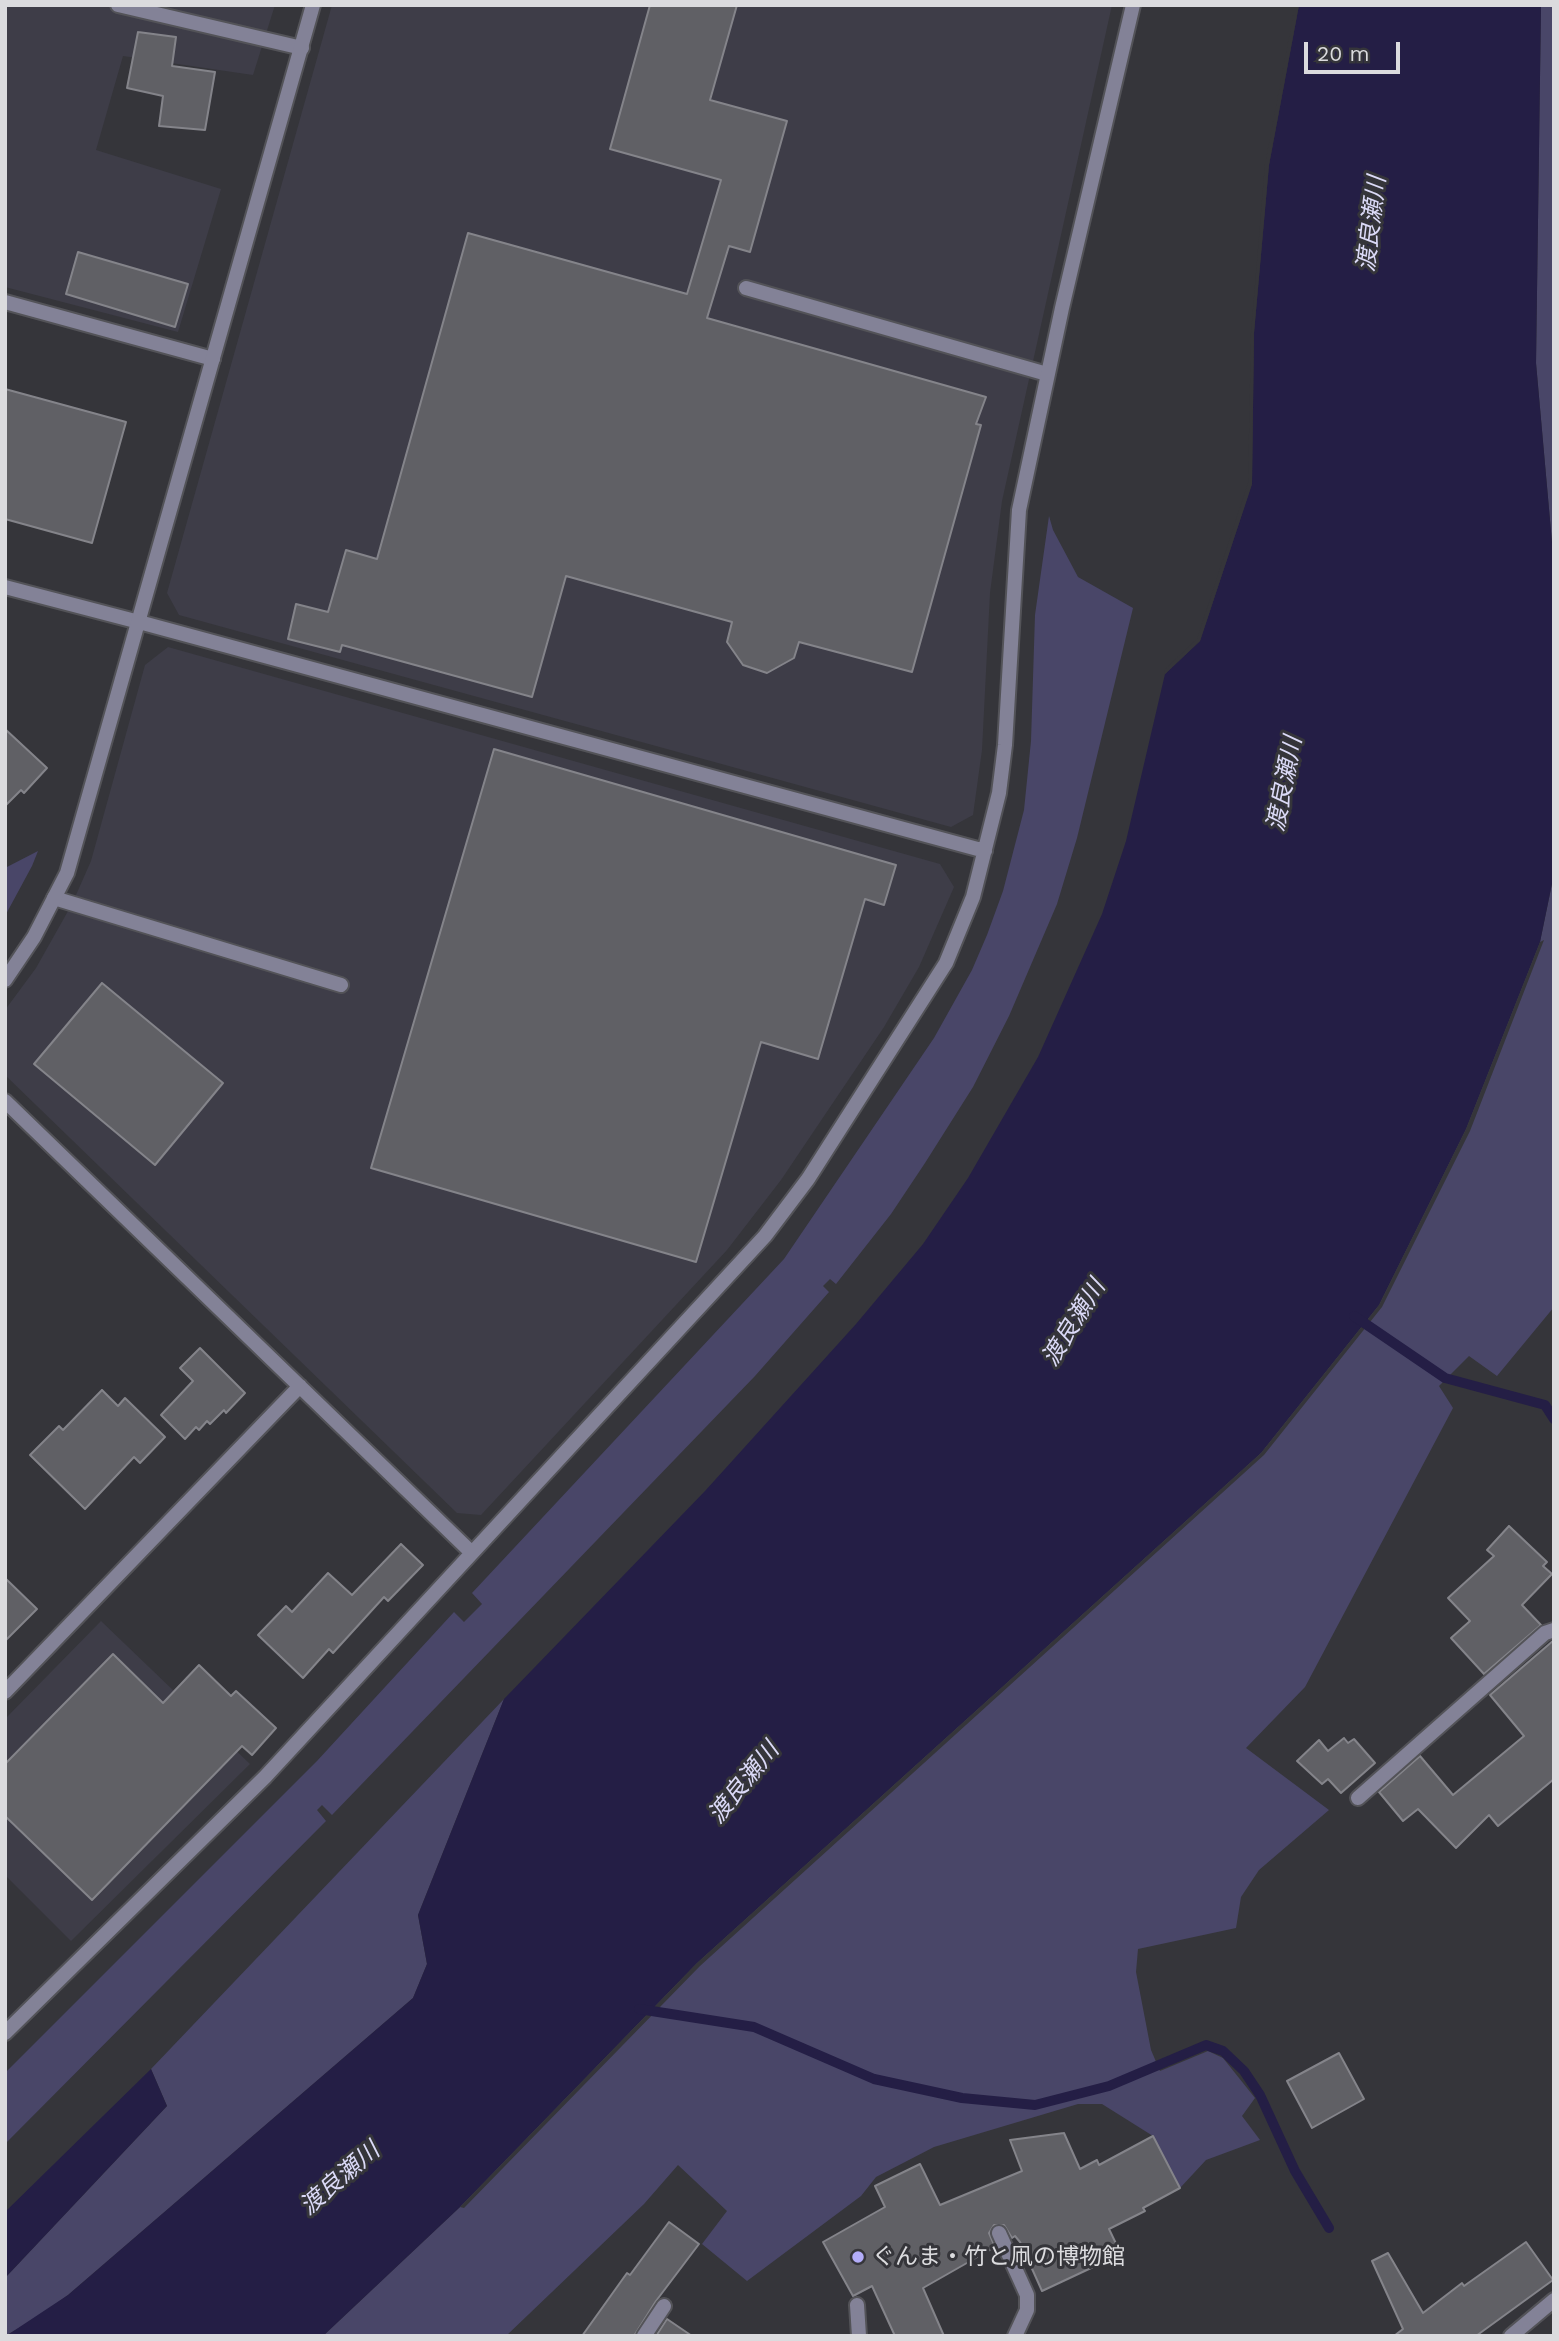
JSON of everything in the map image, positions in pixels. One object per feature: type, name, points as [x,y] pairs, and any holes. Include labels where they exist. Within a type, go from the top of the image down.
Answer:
[{"type":"street","points":[[118,5],[302,48]]},
{"type":"street","points":[[5,980],[34,937],[67,873],[313,5]]},
{"type":"street","points":[[5,2032],[265,1777],[765,1236],[808,1179],[946,962],[973,897],[999,793],[1005,744],[1019,510],[1047,374],[1133,5]]},
{"type":"street","points":[[746,289],[1047,374]]},
{"type":"street","points":[[5,302],[213,359]]},
{"type":"street","points":[[5,587],[985,851]]},
{"type":"street","points":[[54,898],[341,985]]},
{"type":"street","points":[[5,1101],[472,1553]]},
{"type":"street","points":[[8,1682],[300,1386]]},
{"type":"street","points":[[1358,1798],[1545,1633],[1554,1630]]},
{"type":"street","points":[[999,2233],[1027,2295],[1027,2310],[1015,2336]]},
{"type":"street","points":[[1511,2336],[1554,2300]]},
{"type":"street","points":[[857,2305],[859,2336]]},
{"type":"street","points":[[644,2336],[664,2306]]},
{"type":"shaded area","points":[[5,5],[275,5],[253,75],[123,56],[96,150],[221,189],[178,332],[5,287]]},
{"type":"shaded area","points":[[332,5],[1112,5],[1002,501],[990,593],[982,750],[973,815],[951,827],[179,615],[167,593]]},
{"type":"shaded area","points":[[1541,5],[1554,5],[1554,565],[1536,363]]},
{"type":"shaded area","points":[[1049,516],[1053,530],[1078,577],[1133,608],[1077,838],[1057,904],[1009,1016],[973,1087],[925,1163],[891,1214],[836,1284],[830,1279],[823,1286],[829,1292],[755,1376],[332,1815],[322,1805],[317,1810],[326,1821],[5,2144],[5,2073],[317,1761],[454,1612],[464,1622],[482,1604],[472,1593],[784,1259],[934,1038],[972,970],[987,935],[1003,891],[1024,810],[1031,741],[1035,615]]},
{"type":"shaded area","points":[[168,647],[940,864],[954,887],[919,967],[884,1027],[781,1180],[727,1250],[481,1515],[457,1513],[5,1075],[5,1010],[36,968],[72,904],[91,861],[145,665]]},
{"type":"shaded area","points":[[38,851],[32,866],[5,916],[5,868]]},
{"type":"shaded area","points":[[1554,874],[1554,1307],[1497,1376],[1469,1356],[1439,1386],[1453,1408],[1305,1687],[1246,1748],[1329,1810],[1259,1870],[1241,1897],[1236,1928],[1138,1949],[1136,1972],[1151,2050],[1160,2071],[1208,2051],[1223,2058],[1255,2098],[1242,2116],[1260,2140],[1206,2160],[1180,2188],[1153,2136],[1102,2104],[1078,2104],[934,2147],[876,2177],[861,2196],[747,2281],[702,2244],[727,2211],[678,2165],[644,2204],[506,2336],[323,2336],[460,2207],[697,1963],[1261,1453],[1379,1305],[1466,1129],[1540,942]]},
{"type":"shaded area","points":[[101,1621],[250,1764],[71,1941],[5,1875],[5,1719]]},
{"type":"shaded area","points":[[504,1699],[418,1915],[427,1964],[413,1998],[68,2295],[5,2336],[5,2278],[167,2106],[151,2069]]},
{"type":"water","name":"渡良瀬川","points":[[1299,5],[1541,5],[1536,363],[1554,565],[1554,874],[1540,942],[1466,1129],[1379,1305],[1261,1453],[697,1963],[460,2207],[323,2336],[6,2336],[68,2295],[413,1998],[427,1964],[418,1915],[504,1699],[705,1491],[856,1324],[923,1244],[968,1178],[1038,1057],[1102,914],[1126,841],[1165,674],[1200,641],[1252,484],[1254,333],[1269,165]]},
{"type":"water","points":[[151,2069],[167,2106],[5,2278],[5,2212]]},
{"type":"pier","points":[[1295,5],[1299,5],[1269,165],[1254,333],[1252,484],[1200,641],[1165,674],[1164,670],[1197,639],[1248,483],[1251,333],[1265,164]]},
{"type":"pier","points":[[1544,940],[1470,1131],[1382,1307],[1264,1455],[700,1966],[464,2208],[460,2207],[697,1963],[1261,1453],[1379,1305],[1466,1129],[1540,942]]},
{"type":"building","points":[[650,5],[737,5],[710,100],[787,121],[750,252],[729,246],[707,318],[986,397],[976,424],[981,425],[912,672],[799,642],[794,658],[767,673],[743,665],[727,642],[732,622],[566,576],[532,697],[342,645],[340,652],[288,639],[296,604],[328,612],[346,550],[377,559],[468,233],[687,294],[721,180],[610,149]]},
{"type":"building","points":[[138,32],[176,37],[172,66],[215,72],[205,130],[159,126],[163,96],[127,88]]},
{"type":"building","points":[[78,252],[188,284],[175,327],[66,294]]},
{"type":"building","points":[[5,389],[126,422],[92,543],[5,519]]},
{"type":"building","points":[[5,729],[47,768],[24,793],[21,790],[5,806]]},
{"type":"building","points":[[494,749],[896,865],[884,905],[865,899],[818,1059],[761,1042],[696,1262],[371,1168]]},
{"type":"building","points":[[102,983],[223,1083],[155,1165],[34,1064]]},
{"type":"building","points":[[200,1348],[245,1393],[226,1413],[224,1410],[210,1424],[207,1421],[199,1430],[196,1427],[185,1439],[161,1415],[193,1381],[180,1368]]},
{"type":"building","points":[[102,1390],[118,1406],[125,1398],[165,1437],[140,1463],[134,1457],[85,1509],[30,1455],[59,1426],[63,1430]]},
{"type":"building","points":[[1509,1526],[1547,1562],[1543,1566],[1552,1574],[1522,1605],[1541,1625],[1484,1674],[1451,1638],[1470,1621],[1448,1598],[1494,1556],[1487,1550]]},
{"type":"building","points":[[401,1544],[423,1565],[388,1601],[384,1597],[333,1653],[329,1649],[303,1678],[258,1635],[286,1606],[292,1612],[328,1573],[352,1595]]},
{"type":"building","points":[[5,1578],[37,1609],[5,1641]]},
{"type":"building","points":[[1554,1640],[1554,1779],[1498,1826],[1489,1815],[1456,1848],[1418,1809],[1403,1821],[1379,1792],[1420,1756],[1453,1795],[1524,1736],[1490,1695]]},
{"type":"building","points":[[113,1654],[163,1703],[199,1665],[231,1696],[236,1691],[276,1728],[252,1755],[242,1746],[92,1900],[5,1816],[5,1764]]},
{"type":"building","points":[[1344,1738],[1348,1743],[1354,1739],[1375,1763],[1341,1793],[1328,1779],[1322,1784],[1297,1761],[1319,1740],[1328,1751]]},
{"type":"building","points":[[1339,2053],[1364,2099],[1312,2128],[1287,2081]]},
{"type":"building","points":[[1064,2133],[1080,2169],[1097,2160],[1099,2165],[1153,2136],[1180,2188],[1143,2208],[1145,2211],[1109,2229],[1121,2254],[1042,2291],[1020,2242],[1015,2236],[1012,2238],[1004,2225],[994,2225],[989,2233],[995,2247],[923,2288],[944,2336],[895,2336],[872,2286],[853,2296],[823,2242],[885,2207],[875,2186],[920,2164],[940,2205],[1022,2171],[1010,2140]]},
{"type":"building","points":[[669,2222],[699,2244],[656,2301],[634,2336],[582,2336],[627,2273],[630,2275]]},
{"type":"building","points":[[1526,2242],[1553,2280],[1476,2336],[1394,2336],[1403,2329],[1372,2261],[1388,2253],[1423,2313],[1462,2283],[1464,2286]]},
{"type":"building","points":[[667,2319],[692,2336],[656,2336]]},
{"type":"waterway","points":[[1354,1316],[1445,1378],[1545,1405],[1554,1419]]},
{"type":"waterway","points":[[639,2009],[754,2027],[874,2079],[962,2098],[1035,2105],[1109,2086],[1206,2045],[1223,2051],[1244,2071],[1260,2095],[1295,2171],[1329,2228]]},
{"type":"place","name":"ぐんま・竹と凧の博物館","points":[[858,2257]]}]
